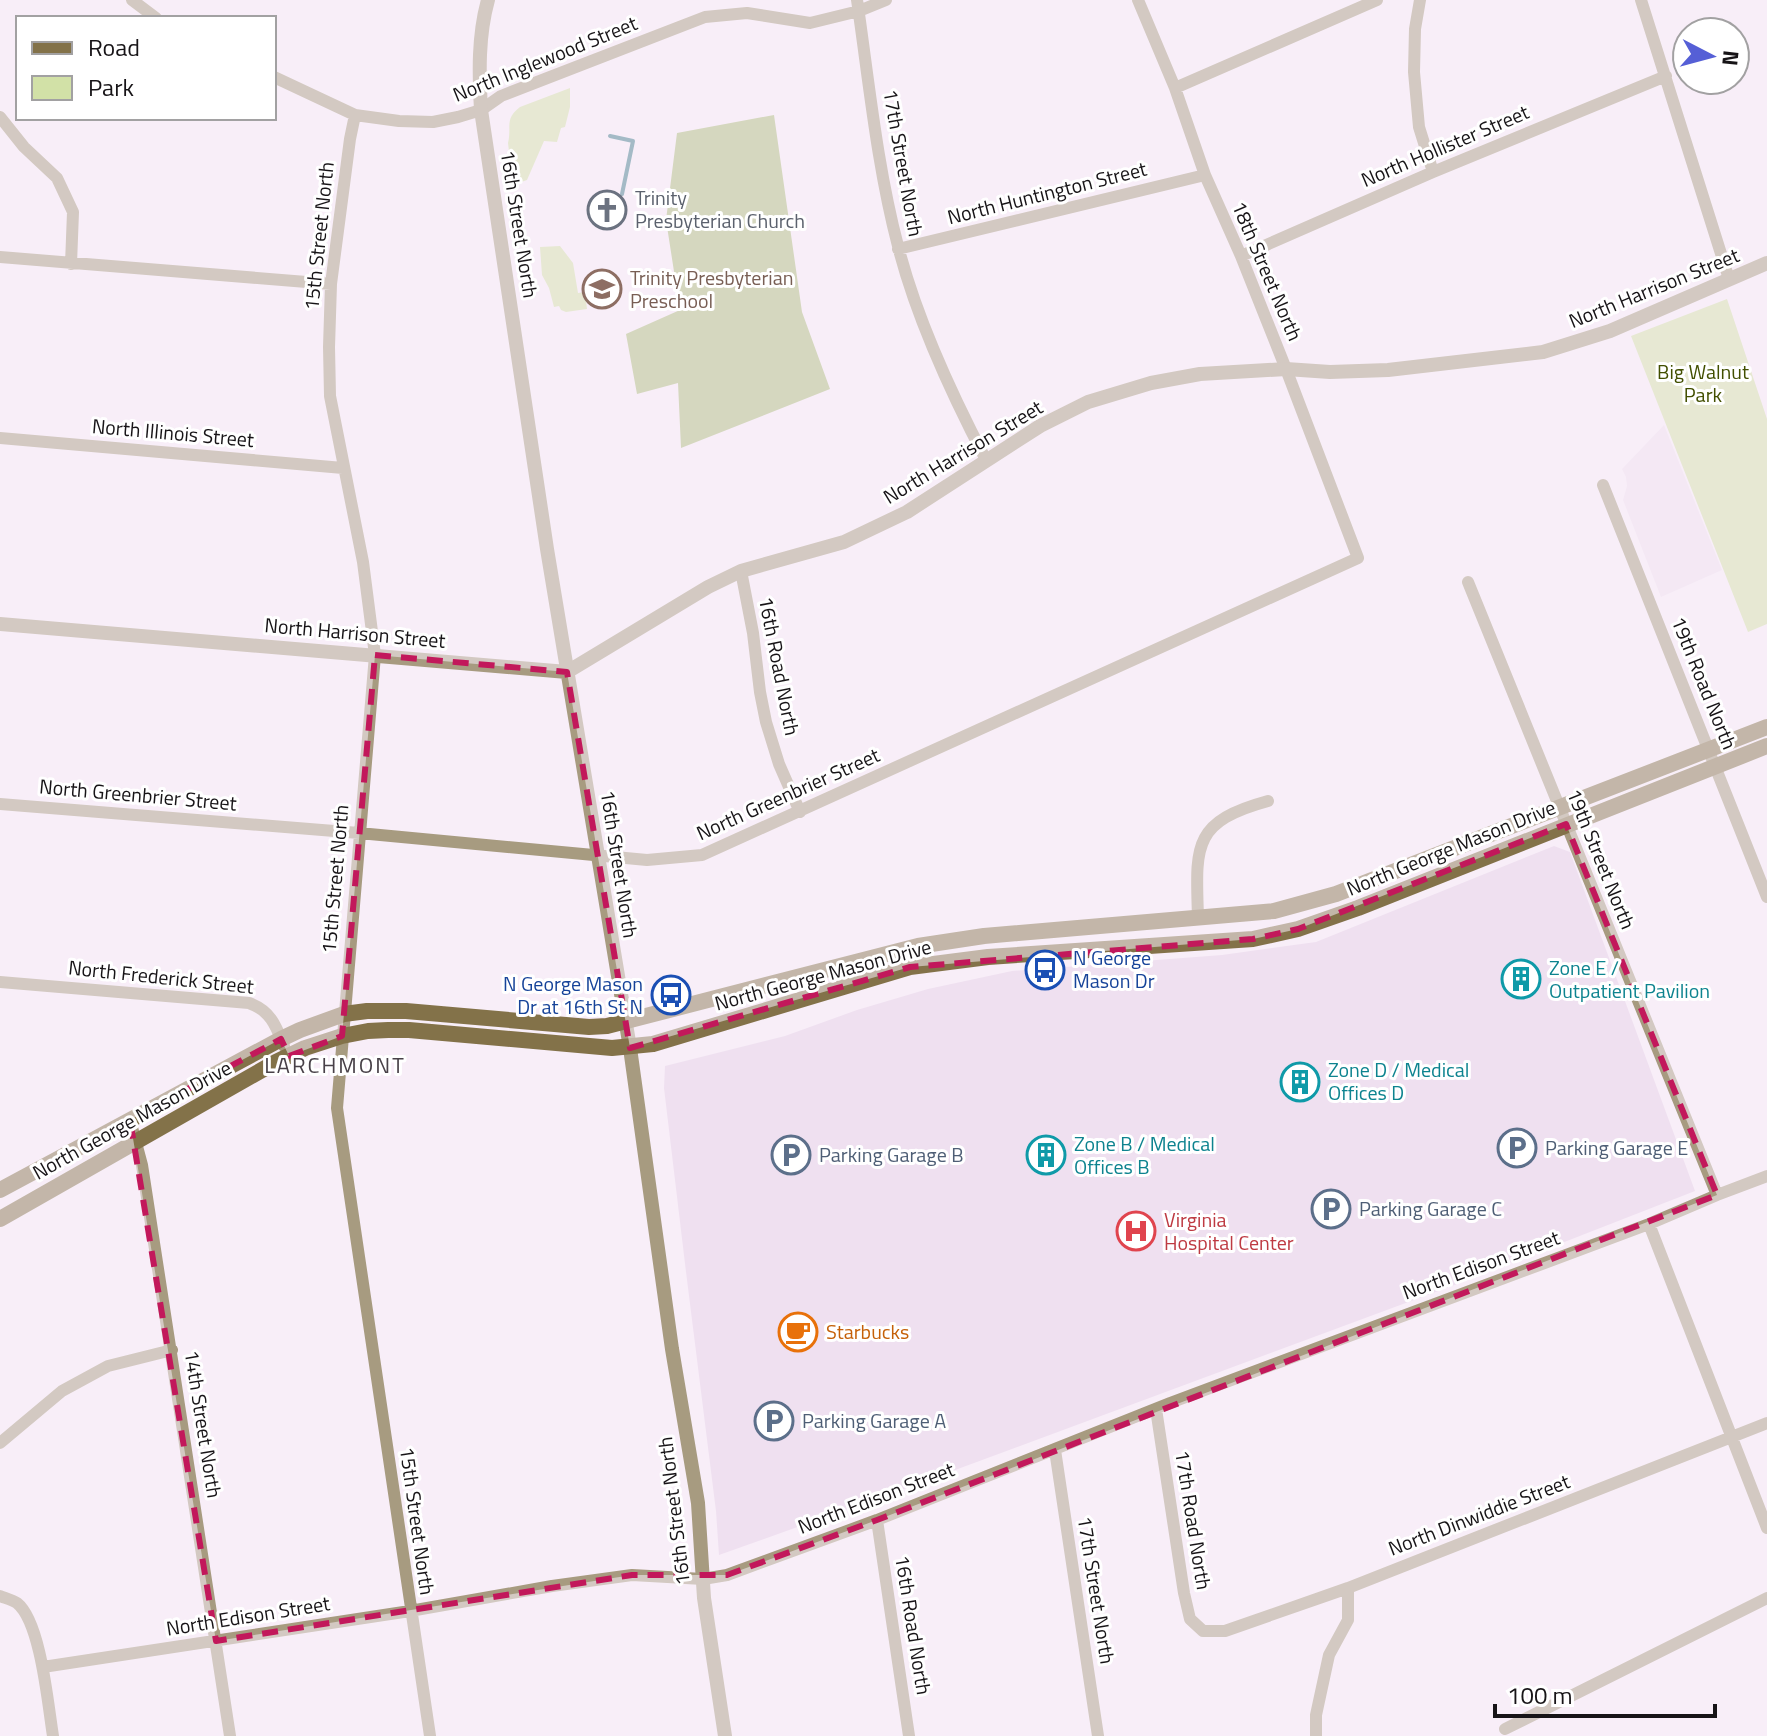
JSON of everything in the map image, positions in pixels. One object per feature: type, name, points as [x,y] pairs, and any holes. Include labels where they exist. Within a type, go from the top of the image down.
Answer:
[{"type":"main road","name":"North George Mason Drive","points":[[0,1190],[281,1039],[344,1014],[397,1010],[607,1026],[930,944],[984,936],[1274,911],[1336,894],[1767,727]]},
{"type":"main road","name":"North George Mason Drive","points":[[0,1219],[289,1056],[342,1036],[368,1031],[409,1030],[630,1048],[910,967],[988,957],[1253,939],[1298,929],[1358,908],[1767,746]]},
{"type":"street","points":[[132,0],[153,16]]},
{"type":"street","name":"16th Street North","points":[[488,0],[479,70],[481,110],[567,672],[630,1048],[672,1349],[698,1503],[703,1579],[725,1736]]},
{"type":"street","name":"North Inglewood Street","points":[[355,115],[433,122],[458,117],[481,110],[501,96],[705,17],[747,13],[810,23],[858,5],[886,0]]},
{"type":"street","name":"18th Street North","points":[[1138,0],[1358,558]]},
{"type":"street","points":[[1175,88],[1377,0]]},
{"type":"street","points":[[1420,0],[1415,29],[1414,72],[1419,127],[1433,172]]},
{"type":"street","points":[[1641,0],[1729,279]]},
{"type":"street","name":"17th Street North","points":[[858,5],[887,203],[898,249],[932,343],[962,414],[986,460]]},
{"type":"street","name":"North Hollister Street","points":[[1241,256],[1433,172],[1666,76]]},
{"type":"street","points":[[276,78],[355,115]]},
{"type":"street","name":"15th Street North","points":[[355,115],[331,284],[330,396],[363,562],[375,655],[337,1108],[430,1736]]},
{"type":"street","points":[[0,117],[24,147],[57,178],[73,212],[71,264]]},
{"type":"street","name":"North Huntington Street","points":[[898,249],[1205,175]]},
{"type":"street","points":[[0,257],[331,284]]},
{"type":"street","name":"North Harrison Street","points":[[0,624],[567,672],[708,587],[741,571],[844,542],[907,512],[1040,426],[1088,402],[1138,387],[1200,374],[1286,369],[1330,372],[1388,370],[1543,352],[1610,331],[1767,263]]},
{"type":"street","name":"North Illinois Street","points":[[0,438],[343,468]]},
{"type":"street","name":"19th Road North","points":[[1603,485],[1767,897]]},
{"type":"street","name":"North Greenbrier Street","points":[[0,804],[647,860],[702,855],[1358,558]]},
{"type":"street","name":"16th Road North","points":[[741,571],[766,722],[779,764],[800,812]]},
{"type":"street","name":"19th Street North","points":[[1468,582],[1717,1195]]},
{"type":"street","points":[[1198,918],[1196,865],[1201,845],[1210,828],[1224,816],[1268,801]]},
{"type":"street","name":"North Frederick Street","points":[[0,982],[249,1003],[268,1013],[289,1056]]},
{"type":"street","name":"14th Street North","points":[[130,1120],[172,1350],[230,1736]]},
{"type":"street","name":"North Edison Street","points":[[43,1667],[410,1611],[555,1585],[632,1575],[703,1579],[727,1575],[877,1520],[1156,1409],[1649,1224],[1767,1176]]},
{"type":"street","points":[[1649,1224],[1767,1528]]},
{"type":"street","points":[[0,1443],[62,1391],[108,1366],[172,1350]]},
{"type":"street","name":"17th Road North","points":[[1156,1409],[1184,1593],[1190,1619],[1203,1631]]},
{"type":"street","name":"North Dinwiddie Street","points":[[1203,1631],[1225,1631],[1348,1588],[1767,1423]]},
{"type":"street","name":"17th Street North","points":[[1055,1450],[1098,1736]]},
{"type":"street","name":"16th Road North","points":[[877,1520],[909,1736]]},
{"type":"street","points":[[1316,1736],[1316,1715],[1329,1655],[1348,1620],[1348,1588]]},
{"type":"street","points":[[0,1596],[18,1603],[31,1624],[43,1667],[53,1736]]},
{"type":"street","points":[[1505,1729],[1767,1598]]},
{"type":"highlighted area","points":[[375,655],[567,672],[630,1048],[910,967],[1253,939],[1298,929],[1566,824],[1717,1195],[877,1520],[727,1575],[632,1575],[216,1641],[130,1120],[281,1039],[289,1056],[342,1036]]},
{"type":"shaded area","points":[[1664,425],[1722,570],[1661,597],[1623,500],[1627,486],[1622,469]]},
{"type":"shaded area","name":"Virginia Hospital Center","points":[[1554,846],[1570,852],[1695,1191],[1457,1284],[719,1555],[664,1088],[665,1066],[785,1036],[928,989],[1012,971],[1222,955],[1316,942]]},
{"type":"green space","points":[[570,88],[570,107],[557,142],[544,141],[527,180],[513,185],[508,143],[512,115],[520,107]]},
{"type":"green space","points":[[774,115],[802,312],[830,389],[681,448],[678,383],[637,394],[626,334],[680,310],[666,220],[677,133]]},
{"type":"green space","points":[[560,246],[573,263],[578,293],[585,292],[587,309],[566,312],[559,306],[554,307],[542,275],[540,247]]},
{"type":"green space","name":"Big Walnut Park","points":[[1727,299],[1767,419],[1767,624],[1748,632],[1631,336]]},
{"type":"waterway","points":[[610,136],[633,141],[622,194]]},
{"type":"place","name":"Trinity Presbyterian Church","points":[[607,210]]},
{"type":"place","name":"Trinity Presbyterian Preschool","points":[[602,289]]},
{"type":"place","name":"N George Mason Dr","points":[[1045,970]]},
{"type":"place","name":"Zone E / Outpatient Pavilion","points":[[1521,979]]},
{"type":"place","name":"N George Mason Dr at 16th St N","points":[[671,995]]},
{"type":"place","name":"Zone D / Medical Offices D","points":[[1300,1082]]},
{"type":"place","name":"Parking Garage E","points":[[1517,1148]]},
{"type":"place","name":"Parking Garage B","points":[[791,1155]]},
{"type":"place","name":"Zone B / Medical Offices B","points":[[1046,1155]]},
{"type":"place","name":"Parking Garage C","points":[[1331,1209]]},
{"type":"place","name":"Virginia Hospital Center","points":[[1136,1231]]},
{"type":"place","name":"Starbucks","points":[[798,1332]]},
{"type":"place","name":"Parking Garage A","points":[[774,1421]]},
{"type":"district","name":"LARCHMONT","points":[[335,1065]]}]
